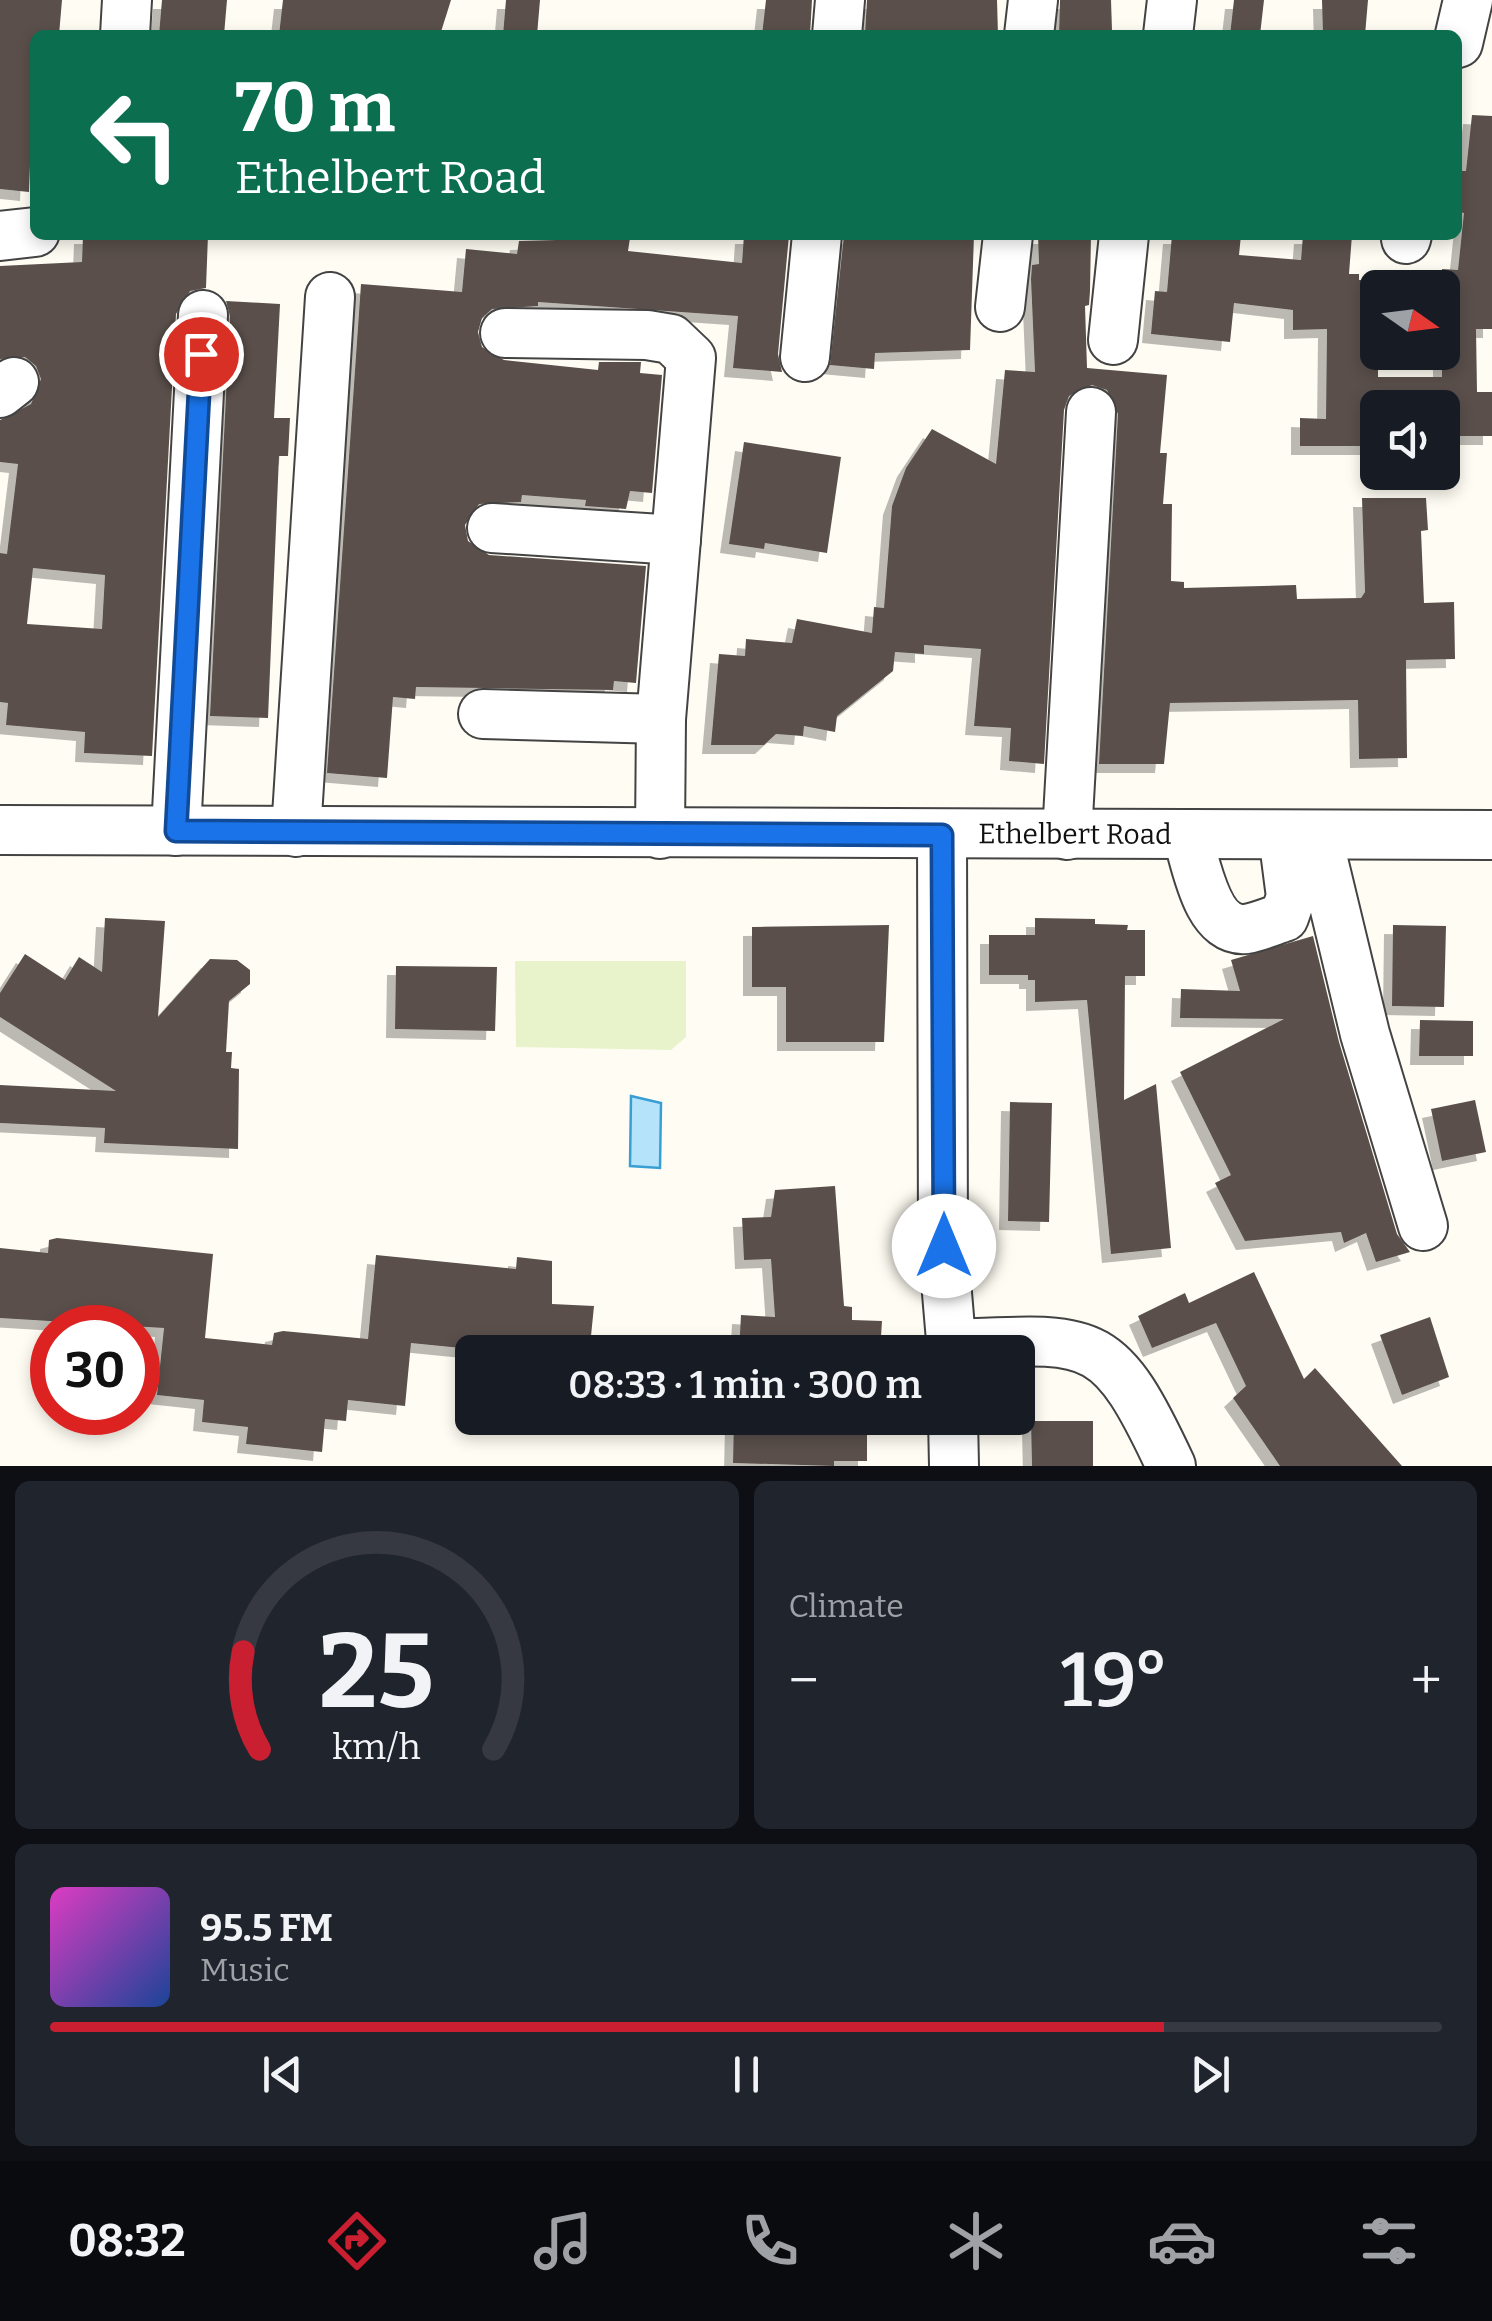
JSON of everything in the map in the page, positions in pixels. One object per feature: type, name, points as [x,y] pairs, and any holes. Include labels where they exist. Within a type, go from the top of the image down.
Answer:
[{"type":"street","points":[[124,30],[127,0]]},
{"type":"street","points":[[837,30],[840,0]]},
{"type":"street","points":[[1030,30],[1033,0]]},
{"type":"street","points":[[1147,30],[1150,0]]},
{"type":"street","points":[[1169,30],[1172,0]]},
{"type":"street","points":[[1461,30],[1468,0]]},
{"type":"street","points":[[0,236],[30,233]]},
{"type":"street","points":[[806,357],[817,240]]},
{"type":"street","points":[[1000,307],[1007,240]]},
{"type":"street","points":[[1113,340],[1144,242]]},
{"type":"street","points":[[296,832],[330,297]]},
{"type":"street","points":[[176,831],[203,315]]},
{"type":"street","points":[[505,332],[647,335],[683,346],[692,370],[661,719],[660,834]]},
{"type":"street","points":[[1066,835],[1091,412]]},
{"type":"street","points":[[492,528],[676,540]]},
{"type":"street","points":[[483,714],[661,719]]},
{"type":"street","name":"Ethelbert Road","points":[[0,830],[1492,835]]},
{"type":"street","points":[[942,835],[944,1246],[951,1335]]},
{"type":"street","points":[[1187,835],[1212,909],[1226,923],[1242,930],[1284,917],[1291,897],[1300,835]]},
{"type":"street","points":[[1300,835],[1423,1226]]},
{"type":"street","points":[[1035,1341],[1082,1346],[1126,1377],[1171,1466]]},
{"type":"street","points":[[954,1435],[954,1466]]},
{"type":"green space","points":[[515,961],[686,961],[686,1037],[671,1050],[516,1047]]},
{"type":"water","points":[[631,1096],[661,1103],[660,1168],[630,1166]]},
{"type":"building","points":[[0,0],[62,0],[59,30],[30,30],[29,192],[0,189]]},
{"type":"building","points":[[162,0],[227,0],[224,30],[159,30]]},
{"type":"building","points":[[283,0],[451,0],[442,30],[280,30]]},
{"type":"building","points":[[506,0],[540,0],[537,30],[503,30]]},
{"type":"building","points":[[766,0],[812,0],[810,30],[763,30]]},
{"type":"building","points":[[867,0],[997,0],[998,30],[865,30]]},
{"type":"building","points":[[1060,0],[1111,0],[1112,30],[1059,30]]},
{"type":"building","points":[[1234,0],[1264,0],[1261,30],[1231,30]]},
{"type":"building","points":[[1322,0],[1368,0],[1365,30],[1323,30]]},
{"type":"building","points":[[1472,115],[1492,116],[1492,329],[1476,329],[1477,392],[1492,392],[1492,436],[1460,436],[1460,390],[1360,390],[1360,446],[1300,446],[1300,418],[1326,419],[1327,329],[1293,330],[1293,310],[1234,303],[1230,342],[1151,334],[1155,291],[1167,292],[1172,240],[1240,240],[1239,255],[1301,260],[1303,240],[1352,240],[1349,274],[1359,274],[1360,280],[1360,370],[1378,370],[1378,377],[1442,377],[1442,370],[1460,370],[1458,270],[1464,213],[1462,171],[1466,171]]},
{"type":"building","points":[[83,240],[208,240],[206,288],[190,291],[176,314],[152,756],[84,753],[85,732],[6,725],[8,703],[0,702],[0,553],[7,554],[18,464],[0,462],[0,420],[31,404],[41,379],[36,366],[25,357],[0,359],[0,266],[82,262]],"holes":[[[33,568],[105,575],[102,629],[27,624]]]},
{"type":"building","points":[[630,240],[628,251],[742,263],[744,240],[789,240],[778,354],[782,372],[733,368],[738,316],[538,302],[538,306],[492,309],[482,318],[478,332],[482,347],[504,360],[598,370],[599,362],[641,362],[640,373],[662,375],[652,493],[630,491],[626,509],[585,506],[586,500],[522,495],[521,502],[479,504],[465,525],[468,541],[489,555],[646,566],[636,683],[614,681],[613,690],[416,687],[415,699],[393,697],[387,778],[327,773],[361,284],[462,292],[466,249],[517,254],[519,241]]},
{"type":"building","points":[[843,240],[974,240],[970,350],[875,353],[874,369],[830,365]]},
{"type":"building","points":[[1038,240],[1091,240],[1089,305],[1085,306],[1087,368],[1167,375],[1160,453],[1167,453],[1163,504],[1172,504],[1171,581],[1184,582],[1184,588],[1296,585],[1297,599],[1361,598],[1365,592],[1362,498],[1426,498],[1428,530],[1421,531],[1424,603],[1454,602],[1455,659],[1406,660],[1407,758],[1359,759],[1358,700],[1170,703],[1164,764],[1099,764],[1118,414],[1107,390],[1092,385],[1069,396],[1064,410],[1044,764],[1009,761],[1011,728],[974,726],[981,649],[924,645],[924,654],[895,652],[893,671],[837,716],[835,732],[804,726],[803,736],[776,734],[764,745],[711,745],[719,654],[745,656],[746,639],[792,643],[797,619],[872,633],[874,607],[884,608],[892,506],[906,468],[932,429],[996,464],[1005,370],[1035,372],[1031,279],[1032,265],[1039,264]]},
{"type":"building","points":[[226,301],[280,304],[274,418],[290,418],[288,456],[279,456],[268,718],[210,716],[230,316]]},
{"type":"building","points":[[744,442],[841,457],[827,553],[765,543],[764,549],[729,544]]},
{"type":"building","points":[[105,918],[165,921],[158,1017],[210,959],[237,960],[250,970],[250,984],[229,1001],[226,1052],[232,1052],[231,1068],[239,1069],[238,1149],[104,1143],[105,1128],[0,1123],[0,1085],[116,1091],[0,1017],[0,993],[25,954],[65,980],[79,957],[102,972]]},
{"type":"building","points":[[1035,918],[1095,919],[1095,924],[1145,930],[1145,976],[1125,976],[1124,1100],[1156,1084],[1171,1248],[1111,1254],[1087,1000],[1035,1002],[1035,980],[1028,980],[1028,975],[989,975],[989,935],[1035,935]]},
{"type":"building","points":[[889,925],[884,1042],[786,1042],[786,987],[752,987],[752,927]]},
{"type":"building","points":[[1393,925],[1446,926],[1444,1007],[1392,1006]]},
{"type":"building","points":[[1313,936],[1339,1042],[1397,1234],[1410,1252],[1376,1262],[1366,1233],[1344,1243],[1341,1232],[1245,1241],[1215,1183],[1231,1175],[1180,1072],[1284,1019],[1180,1018],[1181,989],[1240,991],[1231,960]]},
{"type":"building","points":[[396,966],[497,967],[495,1031],[395,1029]]},
{"type":"building","points":[[1420,1020],[1473,1021],[1473,1056],[1419,1056]]},
{"type":"building","points":[[1475,1100],[1486,1152],[1442,1161],[1431,1109]]},
{"type":"building","points":[[1010,1102],[1052,1103],[1049,1222],[1008,1221]]},
{"type":"building","points":[[835,1186],[844,1306],[852,1307],[852,1320],[882,1321],[881,1335],[740,1335],[741,1315],[775,1317],[771,1259],[744,1260],[742,1218],[771,1217],[775,1190]]},
{"type":"building","points":[[49,1240],[213,1254],[205,1338],[272,1345],[274,1333],[283,1331],[368,1339],[376,1255],[516,1269],[517,1257],[552,1261],[552,1304],[594,1306],[591,1335],[455,1335],[455,1347],[411,1343],[405,1406],[348,1400],[346,1421],[325,1419],[322,1452],[246,1444],[248,1427],[202,1422],[204,1400],[160,1395],[164,1328],[160,1328],[160,1305],[30,1305],[30,1320],[0,1318],[0,1248],[48,1253]]},
{"type":"building","points":[[1254,1272],[1304,1379],[1315,1368],[1402,1466],[1280,1466],[1233,1398],[1246,1386],[1216,1323],[1152,1348],[1138,1316],[1185,1293],[1189,1303]]},
{"type":"building","points":[[1430,1317],[1449,1377],[1402,1395],[1380,1335]]},
{"type":"building","points":[[1035,1421],[1093,1421],[1093,1466],[1032,1466]]},
{"type":"building","points":[[734,1435],[867,1435],[867,1461],[834,1461],[834,1466],[733,1463]]},
{"type":"route","points":[[201,354],[176,831],[942,835],[944,1246]]}]
